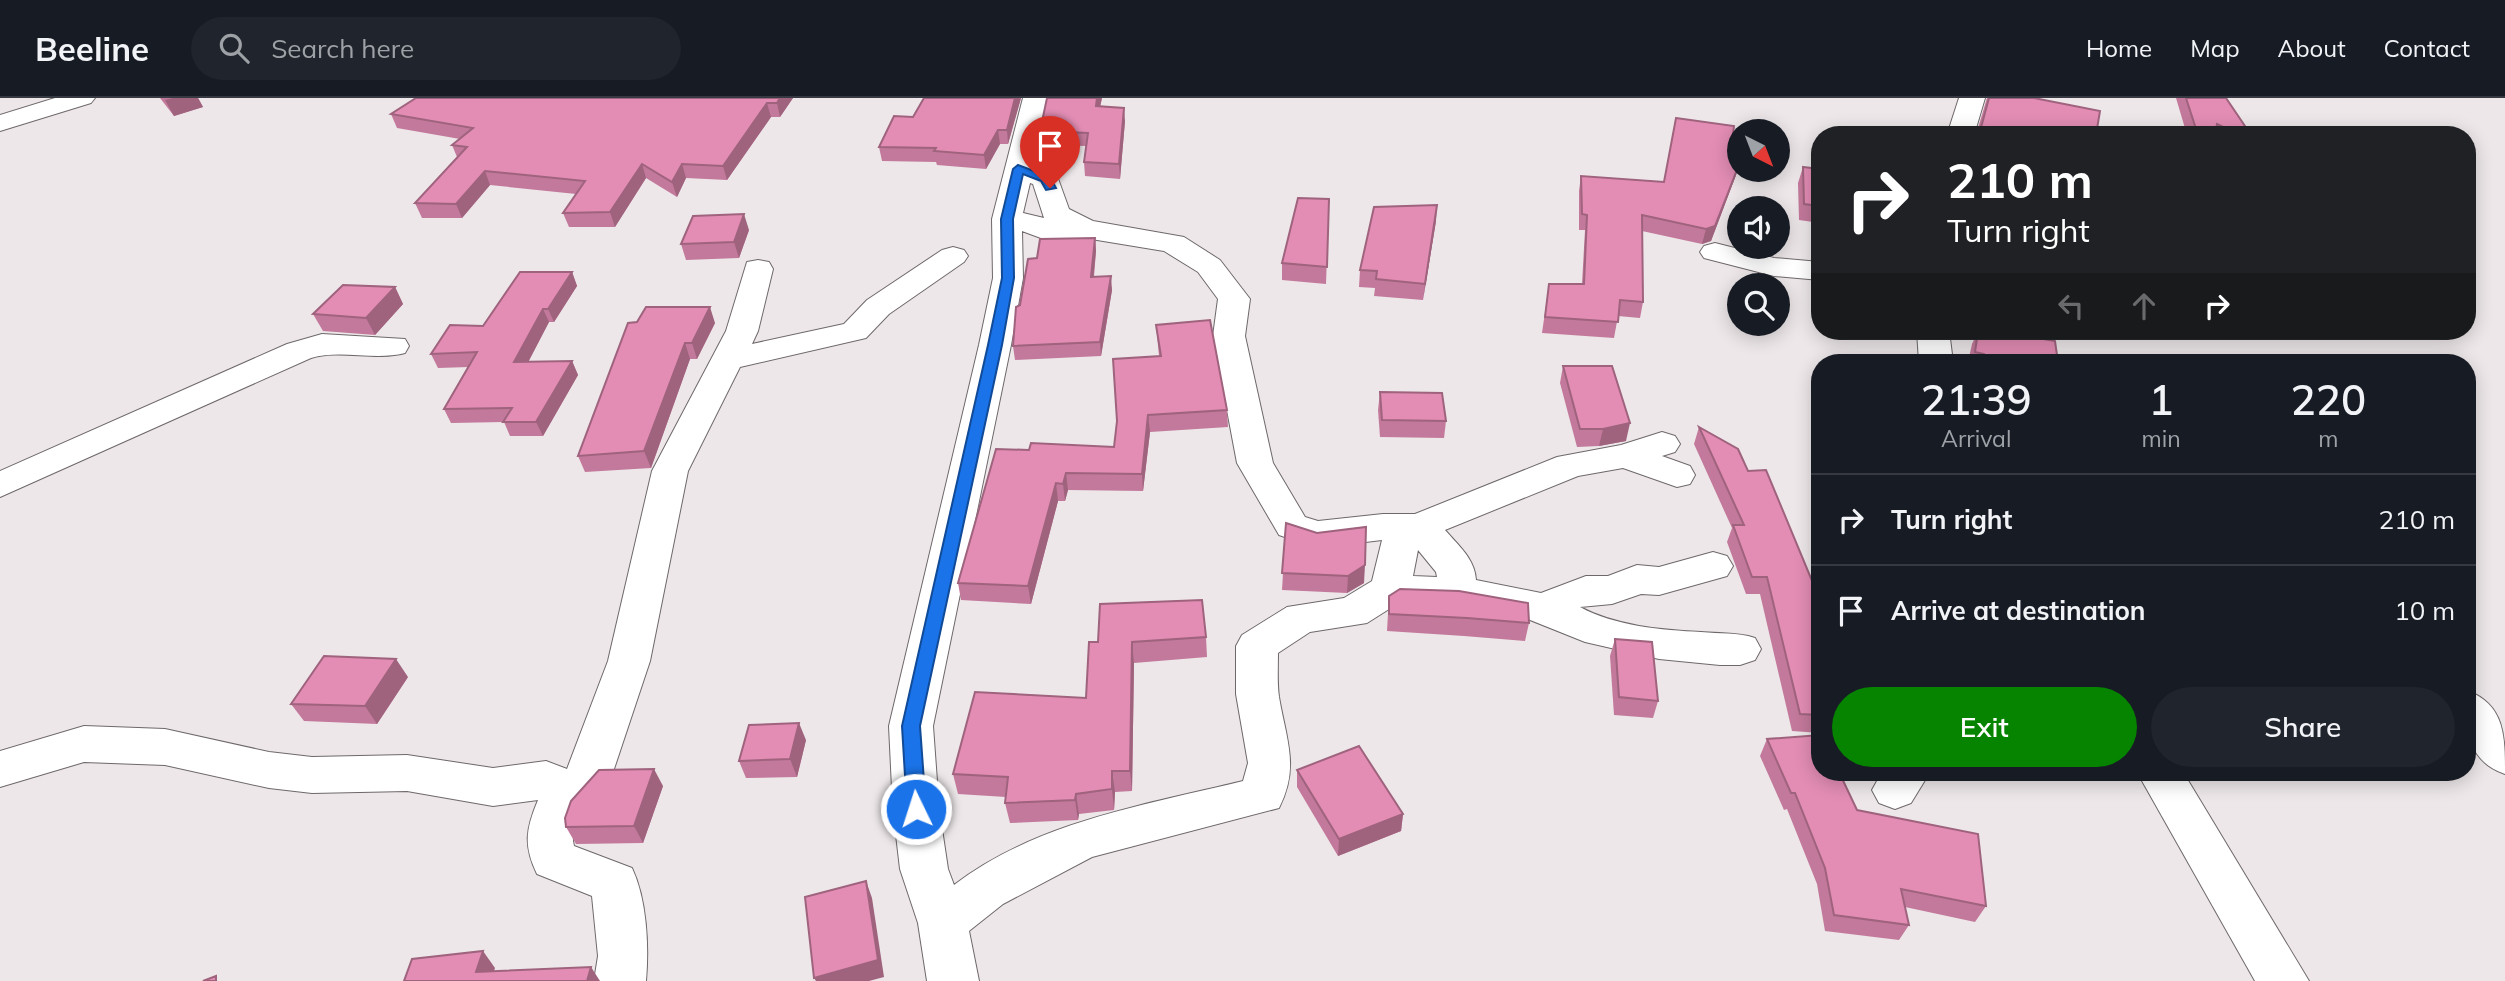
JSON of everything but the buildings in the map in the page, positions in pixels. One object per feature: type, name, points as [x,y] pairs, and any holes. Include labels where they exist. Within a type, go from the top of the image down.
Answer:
[{"type":"street","points":[[0,123],[82,98]]},
{"type":"street","points":[[953,981],[943,923],[925,869],[916,809],[911,726],[950,560],[1008,278],[1007,219],[1036,98]]},
{"type":"street","points":[[1963,126],[1972,98]]},
{"type":"street","points":[[1018,169],[1046,179],[1056,214],[1086,229]]},
{"type":"street","points":[[1007,219],[1034,223],[1049,232],[1086,229],[1173,243],[1209,266],[1234,299],[1229,336],[1255,463],[1292,526],[1316,535],[1383,527],[1422,527]]},
{"type":"street","points":[[1715,252],[1774,267],[1811,270]]},
{"type":"street","points":[[727,360],[855,331],[878,307],[953,256]]},
{"type":"street","points":[[620,981],[623,956],[615,883],[554,859],[549,839],[559,803],[588,778],[629,661],[670,471],[742,331],[758,269]]},
{"type":"street","points":[[0,485],[299,351],[322,344],[393,345]]},
{"type":"street","points":[[1390,589],[1403,532],[1422,527],[1447,513],[1470,508],[1570,465],[1625,456],[1669,460]]},
{"type":"street","points":[[1422,527],[1456,569],[1457,592]]},
{"type":"street","points":[[1546,610],[1565,597],[1586,590],[1612,590],[1637,579],[1659,581],[1713,566]]},
{"type":"street","points":[[943,923],[986,889],[1081,840],[1185,817],[1263,795],[1270,763],[1258,694],[1257,646],[1301,618],[1353,612],[1390,589],[1457,592],[1546,610],[1578,625],[1622,636],[1711,650],[1740,649]]},
{"type":"street","points":[[2476,718],[2505,756]]},
{"type":"street","points":[[0,769],[84,744],[165,747],[269,770],[312,775],[407,773],[493,788],[546,780],[570,793]]},
{"type":"street","points":[[2164,781],[2283,981]]},
{"type":"route","points":[[916,809],[911,726],[950,560],[1008,278],[1007,219],[1018,169],[1033,172],[1046,179],[1050,188]]}]
